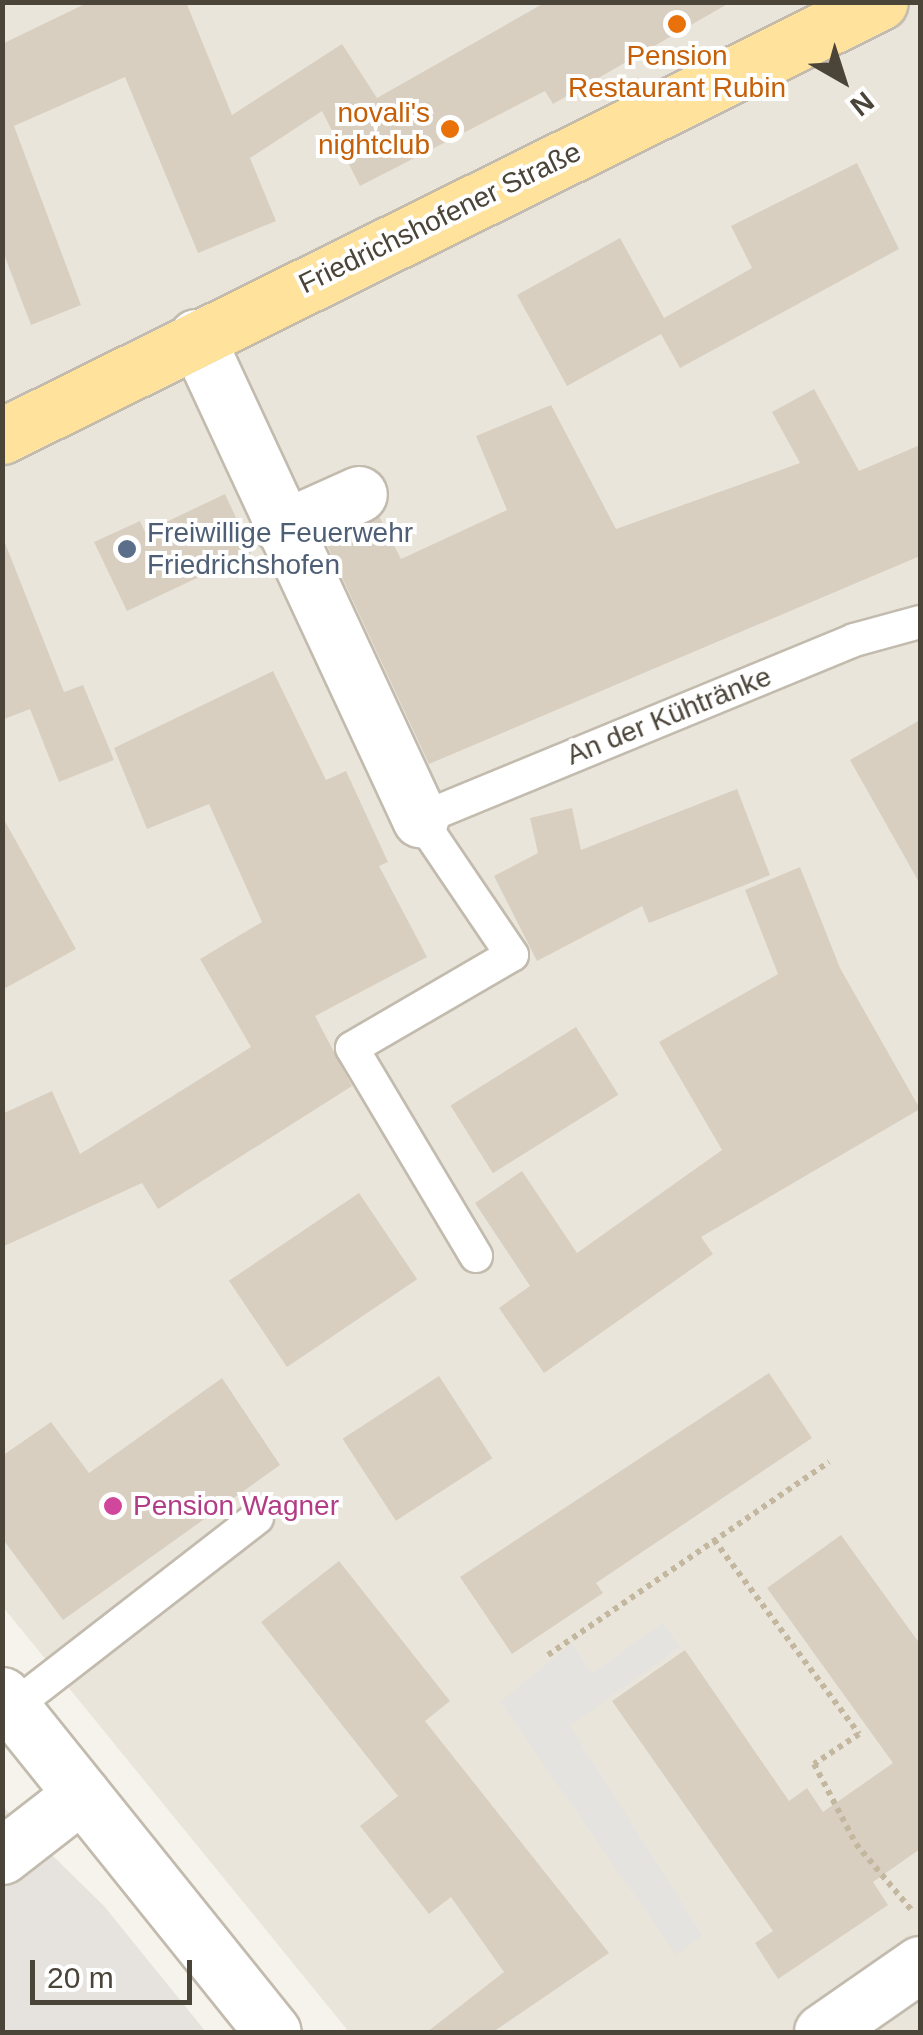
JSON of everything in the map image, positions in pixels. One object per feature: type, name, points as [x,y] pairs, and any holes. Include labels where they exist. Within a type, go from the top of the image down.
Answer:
[{"type":"main road","name":"Friedrichshofener Straße","points":[[2,436],[880,2]]},
{"type":"street","points":[[196,337],[420,819]]},
{"type":"street","points":[[283,528],[359,494]]},
{"type":"street","points":[[8,1701],[273,2032]]},
{"type":"street","points":[[2,1856],[82,1794]]},
{"type":"street","points":[[822,2032],[920,1964]]},
{"type":"lane","name":"An der Kühtränke","points":[[420,819],[854,640],[920,622]]},
{"type":"lane","points":[[420,819],[512,955],[352,1048],[476,1256]]},
{"type":"lane","points":[[8,1701],[256,1518]]},
{"type":"path","points":[[548,1655],[830,1462]]},
{"type":"path","points":[[714,1540],[859,1734],[814,1764],[856,1844],[920,1921]]},
{"type":"shaded area","points":[[2,3],[920,3],[920,2032],[349,2032],[3,1607]]},
{"type":"shaded area","points":[[663,1623],[680,1647],[570,1726],[703,1936],[676,1955],[500,1702],[572,1643],[592,1673]]},
{"type":"shaded area","points":[[2,1806],[104,1906],[206,2032],[3,2032]]},
{"type":"building","points":[[89,2],[186,2],[232,115],[342,44],[377,98],[546,2],[731,2],[553,104],[545,91],[360,186],[322,111],[250,158],[276,221],[198,253],[125,77],[14,126],[81,305],[31,325],[2,249],[2,44]]},
{"type":"building","points":[[857,163],[899,249],[680,368],[661,334],[567,386],[517,295],[620,238],[664,318],[752,268],[731,226]]},
{"type":"building","points":[[814,389],[859,471],[920,445],[920,556],[429,764],[326,543],[379,516],[401,559],[507,510],[476,436],[551,405],[616,529],[800,463],[772,412]]},
{"type":"building","points":[[225,494],[252,552],[127,611],[94,542],[140,521],[145,532]]},
{"type":"building","points":[[5,543],[64,692],[83,685],[114,760],[59,782],[30,709],[2,720]]},
{"type":"building","points":[[273,671],[326,780],[346,771],[388,862],[379,866],[427,957],[315,1016],[352,1086],[158,1209],[142,1183],[2,1247],[2,1114],[52,1091],[80,1154],[251,1047],[200,959],[262,922],[209,804],[147,829],[114,748]]},
{"type":"building","points":[[920,720],[920,884],[850,760]]},
{"type":"building","points":[[737,789],[770,875],[649,923],[642,906],[537,961],[494,876],[538,853],[530,818],[572,808],[581,850]]},
{"type":"building","points":[[2,816],[76,949],[2,990]]},
{"type":"building","points":[[800,867],[840,968],[920,1109],[701,1237],[713,1254],[544,1373],[499,1308],[530,1286],[475,1203],[522,1171],[577,1253],[722,1150],[659,1042],[778,974],[745,890]]},
{"type":"building","points":[[576,1027],[618,1095],[493,1173],[450,1105]]},
{"type":"building","points":[[359,1193],[417,1279],[287,1367],[229,1281]]},
{"type":"building","points":[[769,1373],[812,1438],[596,1583],[603,1593],[512,1654],[460,1577]]},
{"type":"building","points":[[439,1376],[492,1458],[396,1521],[343,1439]]},
{"type":"building","name":"Pension Wagner","points":[[222,1378],[280,1465],[63,1620],[2,1538],[2,1456],[51,1422],[89,1473]]},
{"type":"building","points":[[841,1535],[920,1644],[920,1849],[873,1882],[888,1905],[778,1979],[755,1943],[773,1931],[612,1701],[685,1650],[789,1801],[807,1788],[823,1812],[893,1763],[767,1588]]},
{"type":"building","points":[[339,1561],[450,1701],[425,1721],[609,1953],[493,2032],[427,2032],[504,1972],[451,1897],[429,1914],[360,1826],[398,1796],[261,1622]]},
{"type":"place","name":"Pension Restaurant Rubin","points":[[677,24]]},
{"type":"place","name":"novali's nightclub","points":[[450,129]]},
{"type":"place","name":"Freiwillige Feuerwehr Friedrichshofen","points":[[127,549]]},
{"type":"place","name":"Pension Wagner","points":[[113,1506]]}]
